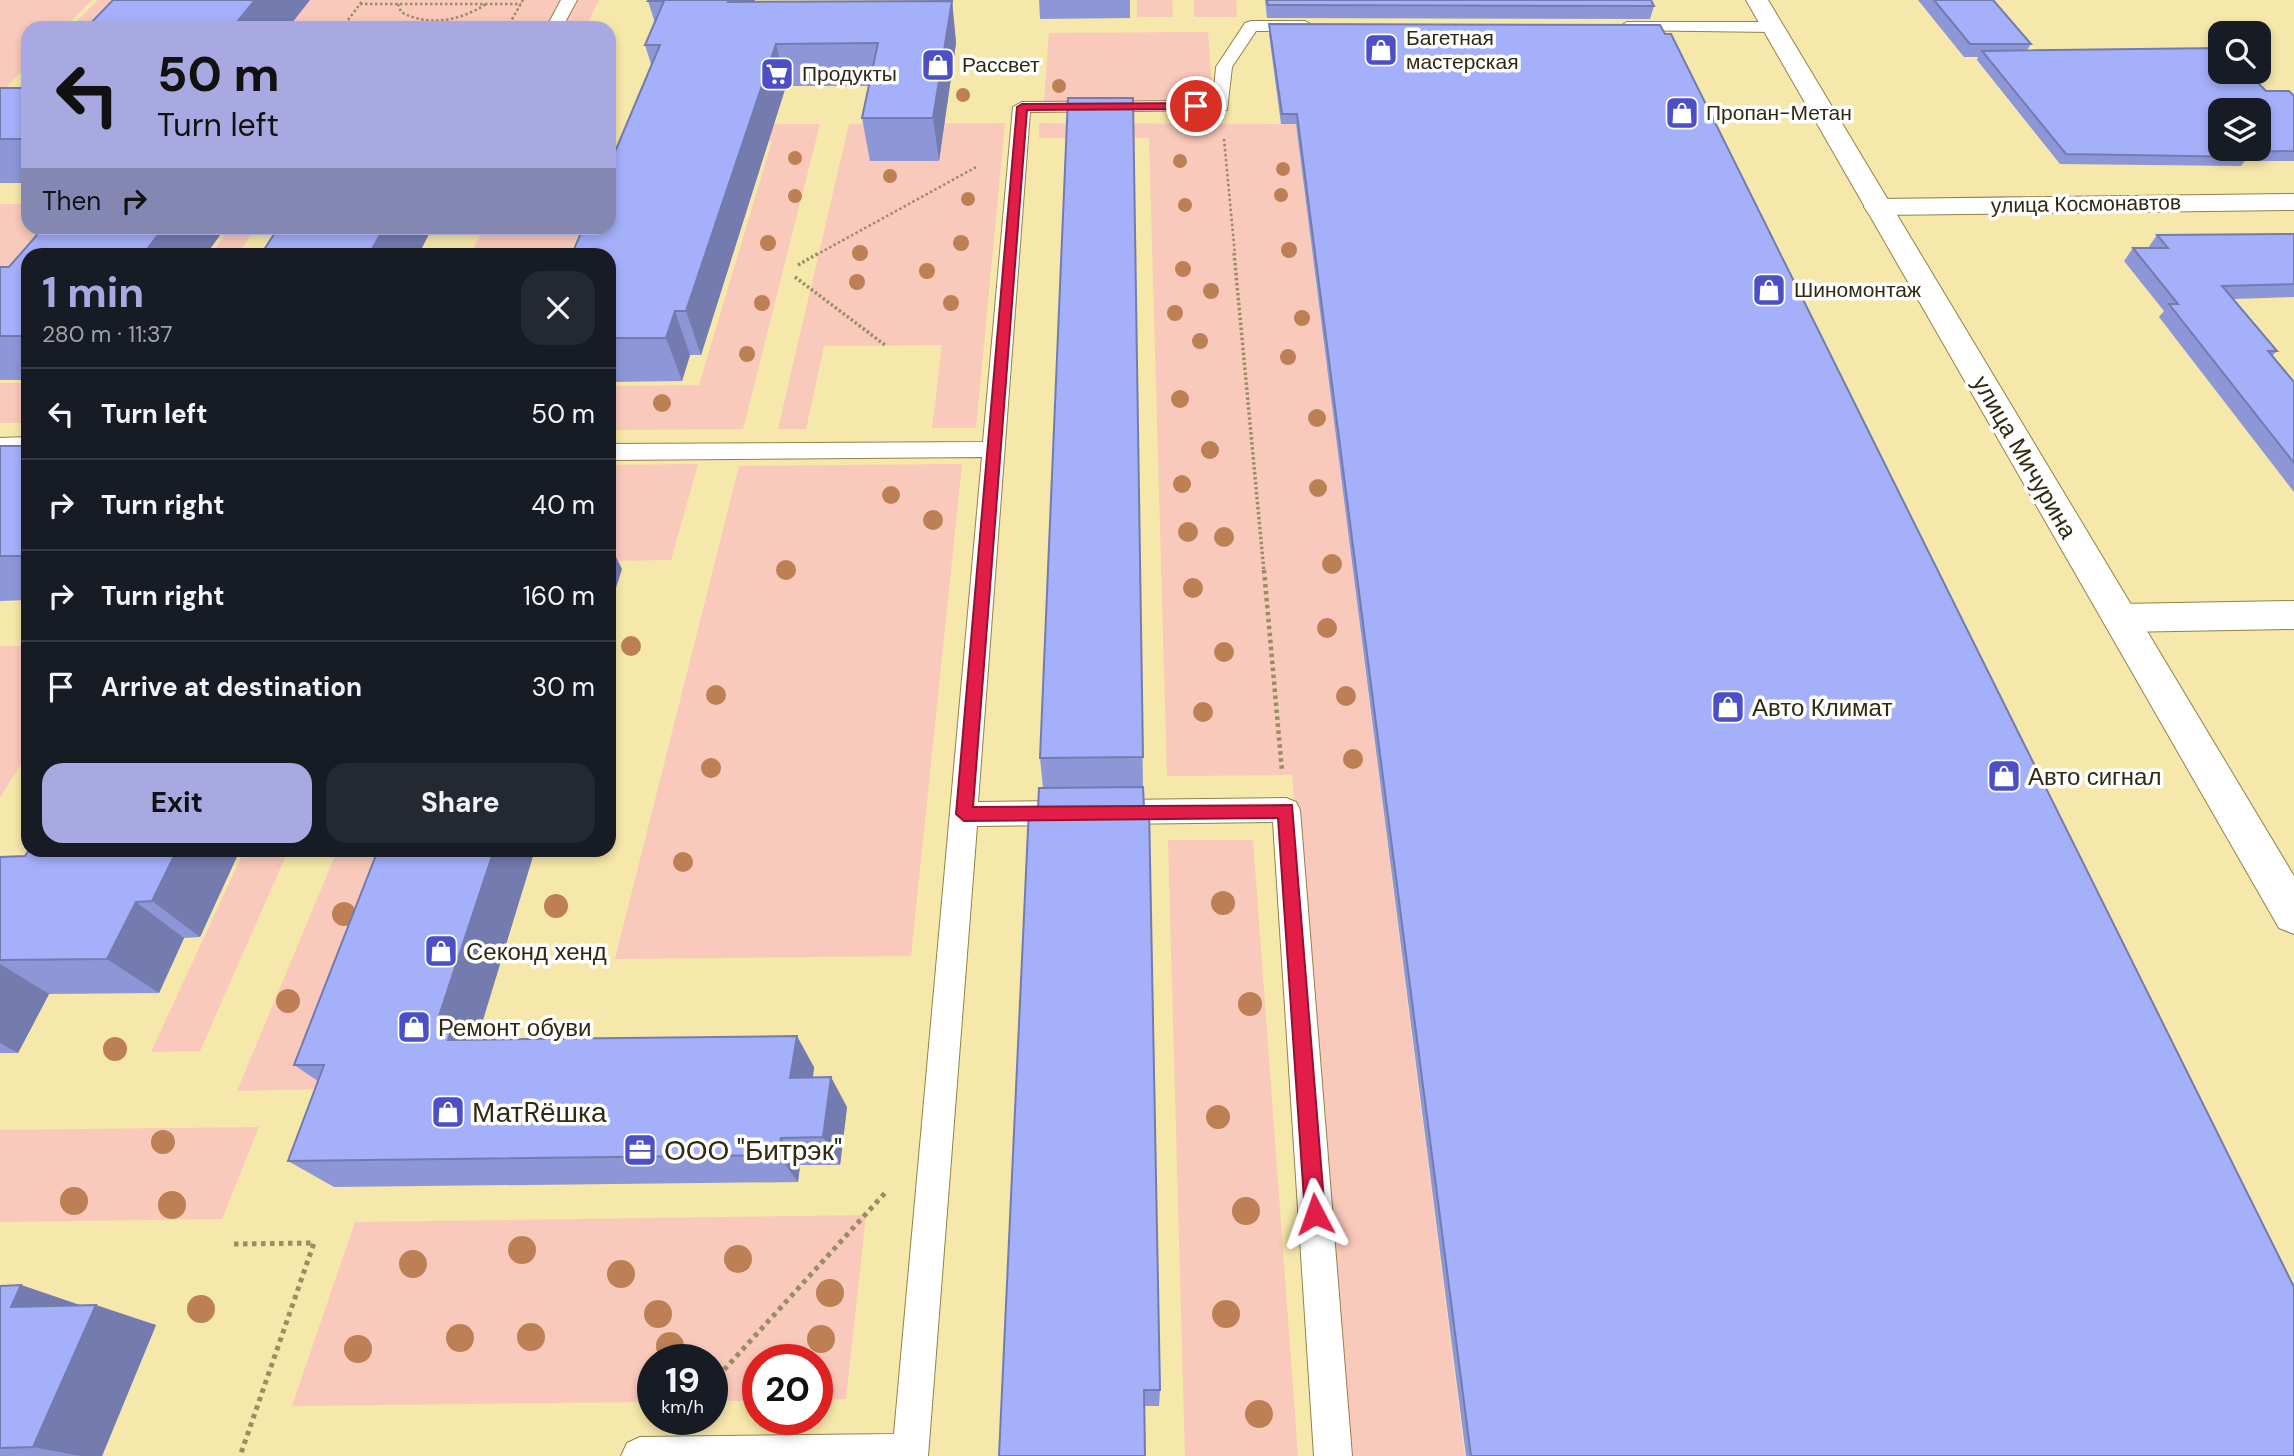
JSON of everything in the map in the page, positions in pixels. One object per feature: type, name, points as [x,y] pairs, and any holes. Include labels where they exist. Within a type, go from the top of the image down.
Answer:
[{"type":"street","name":"улица Мичурина","points":[[1764,14],[2294,915]]},
{"type":"street","name":"улица Космонавтов","points":[[1878,207],[2294,202]]},
{"type":"street","points":[[2120,618],[2294,615]]},
{"type":"lane","points":[[558,21],[569,0]]},
{"type":"lane","points":[[1605,27],[1764,14]]},
{"type":"lane","points":[[640,1456],[911,1452],[1022,107],[1221,106],[1224,67],[1251,26],[1320,26]]},
{"type":"lane","points":[[0,445],[21,444]]},
{"type":"lane","points":[[616,452],[994,449]]},
{"type":"lane","points":[[964,814],[1286,810],[1333,1456]]},
{"type":"path","points":[[347,21],[363,0]]},
{"type":"path","points":[[360,4],[522,2]]},
{"type":"path","points":[[511,21],[522,2]]},
{"type":"path","points":[[398,4],[407,17],[430,21],[466,15],[487,4]]},
{"type":"path","points":[[1221,106],[1286,810]]},
{"type":"path","points":[[798,265],[1019,144]]},
{"type":"path","points":[[796,277],[885,345]]},
{"type":"path","points":[[728,1365],[938,1135]]},
{"type":"path","points":[[234,1244],[314,1243],[240,1456]]},
{"type":"shaded area","points":[[0,0],[92,0],[71,21],[21,21],[21,72],[0,93]]},
{"type":"shaded area","points":[[98,0],[599,0],[588,21],[77,21]]},
{"type":"shaded area","points":[[1137,0],[1172,0],[1173,17],[1137,17]]},
{"type":"shaded area","points":[[1194,0],[1236,0],[1237,17],[1194,17]]},
{"type":"shaded area","points":[[1208,32],[1213,102],[1044,102],[1049,33]]},
{"type":"shaded area","points":[[1005,123],[976,428],[932,428],[942,345],[824,346],[806,429],[778,429],[849,124]]},
{"type":"shaded area","points":[[1039,123],[1296,124],[1465,1456],[1346,1456],[1292,775],[1167,776],[1149,138],[1039,138]]},
{"type":"shaded area","points":[[820,124],[743,429],[616,430],[616,386],[699,385],[772,141],[639,142],[646,125]]},
{"type":"shaded area","points":[[0,204],[21,204],[21,235],[53,235],[39,248],[21,248],[21,265],[0,285]]},
{"type":"shaded area","points":[[225,235],[251,235],[242,248],[215,248]]},
{"type":"shaded area","points":[[480,235],[578,235],[572,248],[474,248]]},
{"type":"shaded area","points":[[0,383],[21,383],[21,423],[0,423]]},
{"type":"shaded area","points":[[698,464],[671,560],[616,561],[616,465]]},
{"type":"shaded area","points":[[962,464],[911,956],[615,959],[739,466]]},
{"type":"shaded area","points":[[0,646],[21,646],[21,764],[0,798]]},
{"type":"shaded area","points":[[1168,840],[1253,840],[1298,1456],[1185,1456]]},
{"type":"shaded area","points":[[241,857],[285,857],[200,1051],[151,1052]]},
{"type":"shaded area","points":[[334,857],[412,857],[325,1089],[237,1091]]},
{"type":"shaded area","points":[[259,1127],[222,1219],[0,1222],[0,1130]]},
{"type":"shaded area","points":[[866,1215],[846,1399],[833,1399],[833,1344],[742,1344],[742,1401],[728,1401],[728,1344],[637,1344],[637,1402],[292,1406],[355,1222]]},
{"type":"building","points":[[113,0],[255,0],[238,21],[93,21]]},
{"type":"building","points":[[729,0],[728,2],[952,1],[933,118],[862,118],[878,43],[776,44],[686,311],[675,311],[666,338],[616,338],[616,248],[574,248],[580,235],[616,235],[616,149],[660,45],[645,45],[664,1],[648,1]]},
{"type":"building","points":[[1267,0],[1651,0],[1654,6],[1268,5]]},
{"type":"building","points":[[1934,0],[1993,0],[2031,44],[1970,44]]},
{"type":"building","points":[[1269,24],[1660,25],[1665,34],[1671,34],[2294,1287],[2294,1456],[1471,1456],[1297,114],[1282,114]]},
{"type":"building","points":[[2208,48],[2208,84],[2259,84],[2266,91],[2289,91],[2294,96],[2294,151],[2271,151],[2271,98],[2208,98],[2208,156],[2066,154],[1982,51]]},
{"type":"building","points":[[0,88],[21,88],[21,139],[0,139]]},
{"type":"building","points":[[1068,98],[1133,98],[1143,757],[1040,758]]},
{"type":"building","points":[[2294,234],[2294,284],[2222,286],[2277,351],[2268,351],[2294,382],[2294,463],[2169,304],[2178,304],[2133,248],[2168,248],[2157,235]]},
{"type":"building","points":[[37,235],[158,235],[148,248],[26,248]]},
{"type":"building","points":[[274,235],[380,235],[373,248],[265,248]]},
{"type":"building","points":[[21,253],[21,336],[0,336],[0,267],[9,267]]},
{"type":"building","points":[[0,446],[21,446],[21,556],[0,556]]},
{"type":"building","points":[[1143,787],[1144,807],[1149,807],[1160,1390],[1144,1390],[1145,1456],[999,1456],[1029,808],[1038,808],[1039,788]]},
{"type":"building","points":[[0,857],[174,857],[152,901],[136,902],[107,959],[0,960]]},
{"type":"building","points":[[375,857],[492,857],[437,1022],[454,1022],[448,1040],[797,1036],[790,1078],[831,1077],[823,1137],[781,1138],[778,1155],[288,1161],[324,1065],[294,1065]]},
{"type":"building","points":[[21,1285],[11,1307],[96,1305],[33,1447],[0,1448],[0,1286]]},
{"type":"place","name":"Багетная мастерская","points":[[1381,50]]},
{"type":"place","name":"Рассвет","points":[[938,65]]},
{"type":"place","name":"Продукты","points":[[777,74]]},
{"type":"place","name":"Пропан-Метан","points":[[1682,113]]},
{"type":"place","name":"Шиномонтаж","points":[[1769,290]]},
{"type":"place","name":"Авто Климат","points":[[1728,707]]},
{"type":"place","name":"Авто сигнал","points":[[2004,776]]},
{"type":"place","name":"Секонд хенд","points":[[441,951]]},
{"type":"place","name":"Ремонт обуви","points":[[414,1027]]},
{"type":"place","name":"МатRёшка","points":[[448,1112]]},
{"type":"place","name":"ООО \"Битрэк\"","points":[[640,1150]]},
{"type":"route","points":[[1196,106],[1022,107],[964,814],[1286,810],[1315,1214]]}]
